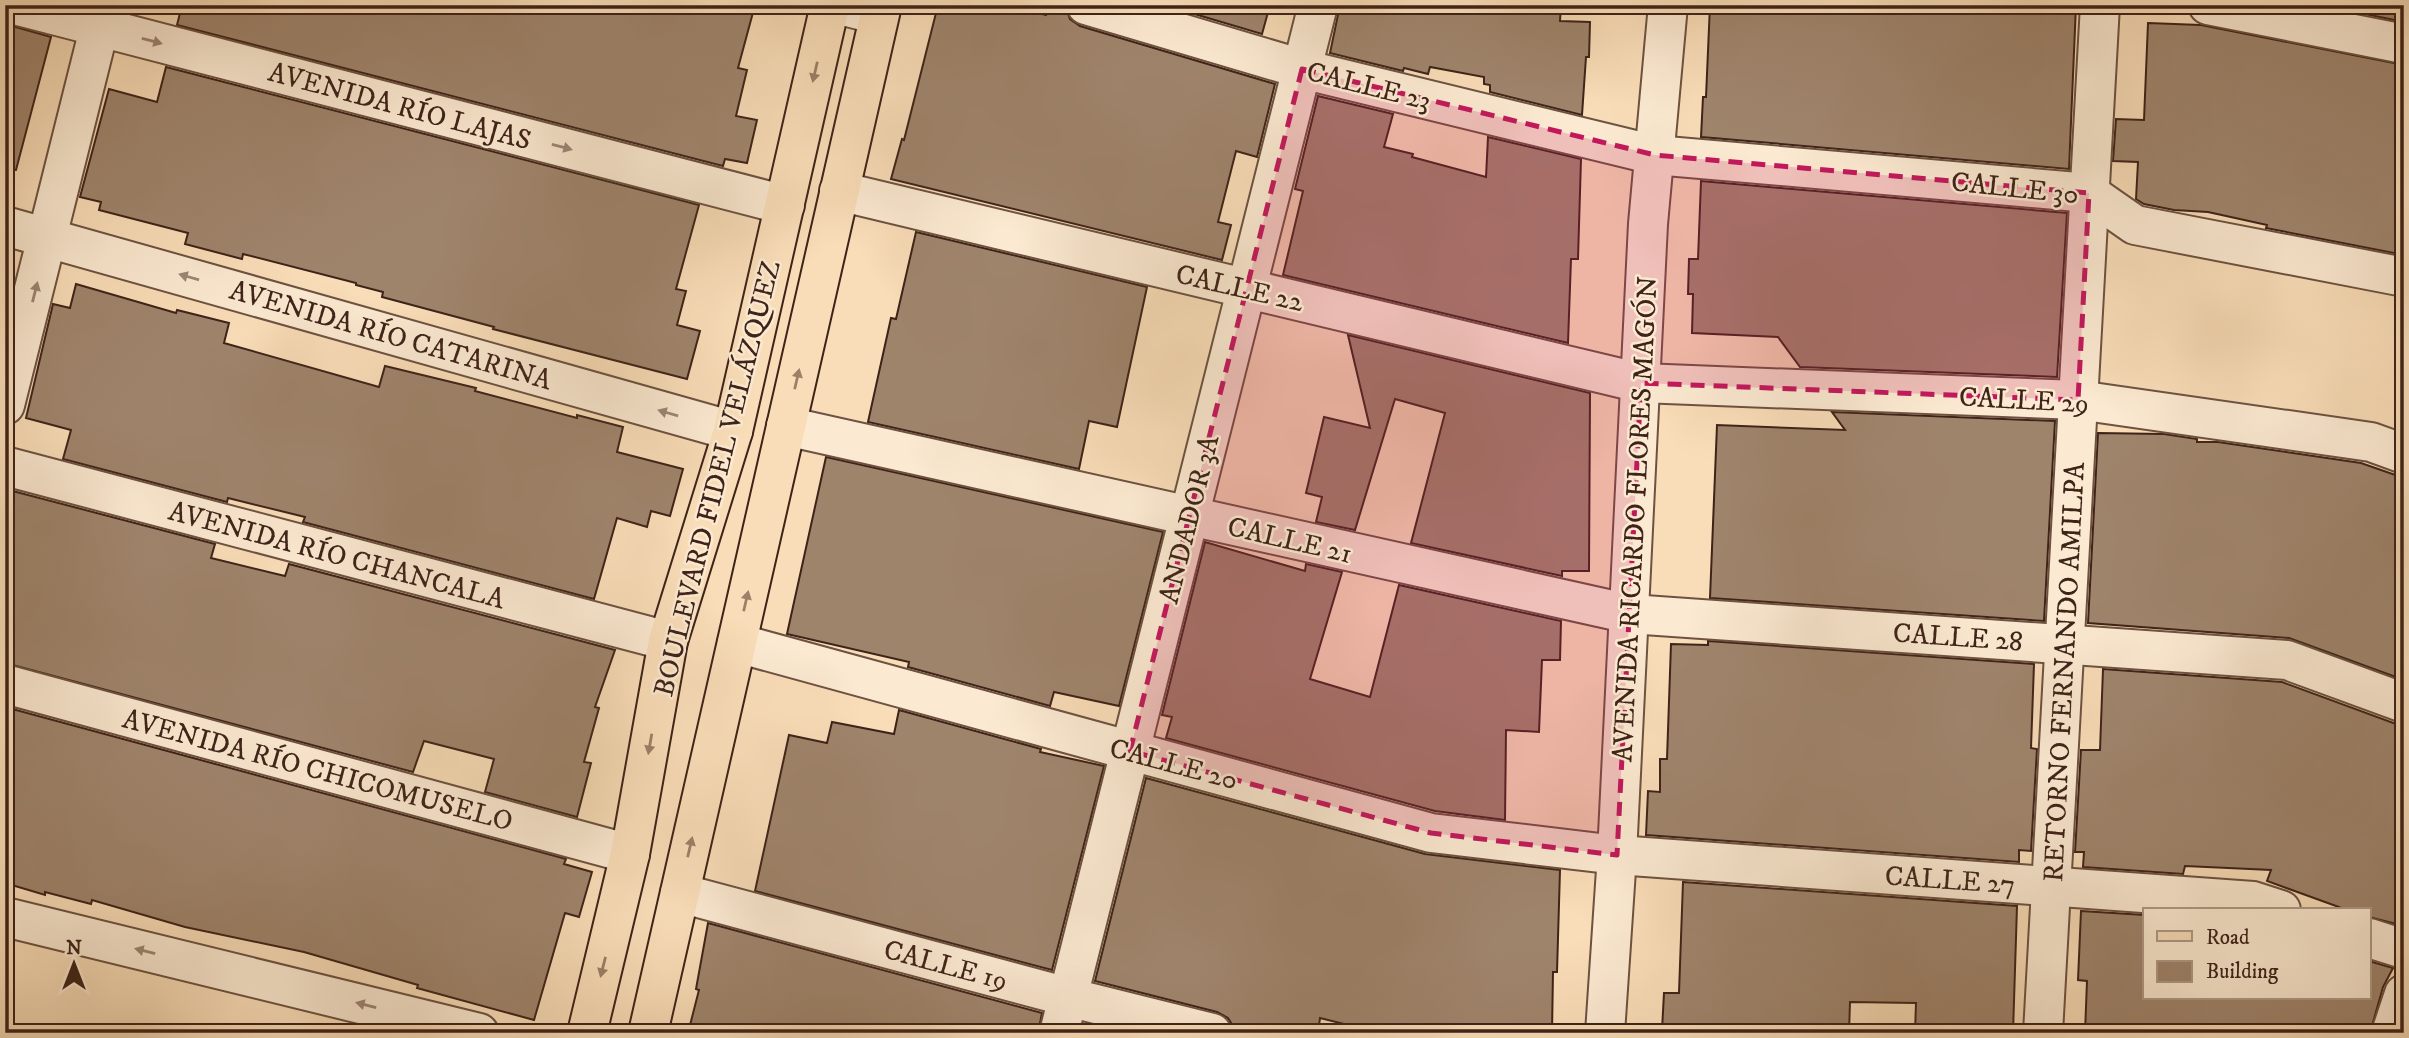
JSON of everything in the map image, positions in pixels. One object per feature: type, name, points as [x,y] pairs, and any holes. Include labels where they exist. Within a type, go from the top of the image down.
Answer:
[{"type":"main road","name":"BOULEVARD FIDEL VELÁZQUEZ","points":[[587,1033],[630,854],[668,641],[733,431],[830,5]]},
{"type":"main road","name":"BOULEVARD FIDEL VELÁZQUEZ","points":[[648,1033],[880,10]]},
{"type":"street","name":"AVENIDA RÍO LAJAS","points":[[15,5],[102,16],[785,205]]},
{"type":"street","points":[[840,5],[880,10]]},
{"type":"street","name":"CALLE 23","points":[[1086,5],[1302,69],[1655,155]]},
{"type":"street","name":"ANDADOR 3A","points":[[1063,1015],[1318,5]]},
{"type":"street","name":"AVENIDA RICARDO FLORES MAGÓN","points":[[1605,1033],[1630,614],[1648,224],[1668,5]]},
{"type":"street","name":"RETORNO FERNANDO AMILPA","points":[[2043,1033],[2100,5]]},
{"type":"street","points":[[2208,5],[2404,44]]},
{"type":"street","points":[[5,405],[102,16]]},
{"type":"street","name":"CALLE 30","points":[[1655,155],[2089,192],[2135,225],[2404,277]]},
{"type":"street","name":"CALLE 22","points":[[839,191],[1641,383]]},
{"type":"street","name":"AVENIDA RÍO CATARINA","points":[[5,226],[733,431]]},
{"type":"street","name":"CALLE 29","points":[[1641,383],[2078,400],[2371,442],[2404,454]]},
{"type":"street","name":"CALLE 21","points":[[786,426],[1630,614]]},
{"type":"street","name":"AVENIDA RÍO CHANCALA","points":[[5,466],[668,641]]},
{"type":"street","name":"CALLE 28","points":[[1630,614],[2287,660],[2404,703]]},
{"type":"street","name":"CALLE 20","points":[[737,643],[1431,833],[1617,855]]},
{"type":"street","name":"AVENIDA RÍO CHICOMUSELO","points":[[5,684],[630,854]]},
{"type":"street","name":"CALLE 27","points":[[1617,855],[2253,901],[2275,908]]},
{"type":"street","name":"CALLE 19","points":[[680,893],[1063,1015],[1212,1033]]},
{"type":"street","points":[[5,917],[480,1033]]},
{"type":"street","points":[[2370,938],[2404,949]]},
{"type":"street","points":[[2391,1033],[2404,995]]},
{"type":"highlighted area","points":[[1302,69],[1655,155],[2089,193],[2078,400],[1641,383],[1617,855],[1431,833],[1130,751]]},
{"type":"building","points":[[182,5],[755,5],[738,68],[747,70],[736,116],[757,120],[747,163],[725,159],[723,166],[177,25]]},
{"type":"building","points":[[938,5],[1008,5],[1046,15],[1048,5],[1065,5],[1070,19],[1080,26],[1275,84],[1257,157],[1236,151],[1218,222],[1231,225],[1222,260],[891,179],[902,139],[904,140]]},
{"type":"building","points":[[1164,5],[1270,5],[1262,34]]},
{"type":"building","points":[[1340,5],[1561,5],[1560,21],[1590,22],[1582,115],[1490,92],[1490,85],[1484,84],[1484,77],[1430,67],[1428,74],[1404,68],[1403,71],[1330,53]]},
{"type":"building","points":[[1710,5],[2076,5],[2069,169],[1701,137],[1703,97],[1706,97]]},
{"type":"building","points":[[2321,5],[2404,5],[2404,22]]},
{"type":"building","points":[[2148,23],[2201,25],[2404,65],[2404,255],[2266,228],[2267,225],[2208,212],[2174,210],[2144,204],[2136,199],[2138,162],[2113,161],[2116,119],[2144,120]]},
{"type":"building","points":[[5,24],[51,37],[16,170],[5,169]]},
{"type":"building","points":[[166,67],[699,205],[676,289],[686,291],[677,325],[700,331],[687,379],[382,297],[383,292],[356,283],[243,254],[242,259],[185,244],[188,233],[99,210],[101,202],[80,197],[109,89],[157,102]]},
{"type":"building","points":[[1318,96],[1393,114],[1384,147],[1486,177],[1488,137],[1581,159],[1578,259],[1571,259],[1568,343],[1283,275],[1303,191],[1295,189]]},
{"type":"building","points":[[1701,181],[2067,213],[2057,377],[1800,367],[1778,337],[1692,333],[1693,294],[1688,294],[1689,259],[1698,259]]},
{"type":"building","points":[[916,232],[1147,287],[1117,427],[1089,421],[1079,469],[868,422],[891,318],[896,319]]},
{"type":"building","points":[[76,284],[176,313],[177,310],[229,323],[224,343],[379,387],[385,366],[476,388],[475,391],[577,418],[577,415],[623,427],[617,452],[683,469],[670,516],[651,511],[647,527],[617,518],[594,599],[303,522],[305,517],[228,498],[227,502],[63,459],[71,430],[26,418],[53,304],[70,308]]},
{"type":"building","points":[[1348,335],[1590,393],[1589,571],[1562,571],[1562,576],[1411,543],[1445,413],[1395,399],[1355,530],[1316,522],[1322,497],[1306,493],[1324,417],[1370,428]]},
{"type":"building","points":[[1832,412],[2055,421],[2044,621],[1710,598],[1717,425],[1845,430]]},
{"type":"building","points":[[2098,433],[2164,434],[2197,439],[2197,442],[2218,442],[2361,463],[2404,478],[2404,680],[2289,638],[2088,623]]},
{"type":"building","points":[[826,457],[1163,532],[1119,706],[1054,692],[1050,706],[908,667],[909,662],[787,634]]},
{"type":"building","points":[[5,489],[215,544],[211,558],[285,576],[289,564],[615,650],[595,707],[599,708],[584,762],[591,763],[577,817],[485,792],[494,759],[424,741],[413,772],[5,663]]},
{"type":"building","points":[[1205,542],[1305,571],[1306,564],[1342,572],[1310,679],[1370,697],[1399,585],[1561,621],[1560,660],[1542,660],[1539,732],[1506,730],[1505,820],[1435,811],[1166,738],[1172,717],[1162,715]]},
{"type":"building","points":[[1708,641],[2034,664],[2031,748],[2037,749],[2031,851],[2019,850],[2019,862],[1646,835],[1648,791],[1660,792],[1660,759],[1667,759],[1671,644],[1708,645]]},
{"type":"building","points":[[2103,669],[2282,682],[2396,724],[2404,724],[2404,926],[2370,917],[2370,908],[2341,908],[2267,881],[2271,870],[2185,866],[2183,874],[2083,867],[2084,852],[2075,852],[2081,750],[2100,750]]},
{"type":"building","points":[[5,707],[566,859],[564,864],[592,872],[579,917],[565,913],[534,1020],[417,988],[418,985],[304,952],[185,927],[92,900],[91,904],[45,892],[45,895],[5,883]]},
{"type":"building","points":[[899,710],[1041,749],[1040,752],[1104,766],[1052,970],[755,891],[789,735],[827,743],[832,722],[894,734]]},
{"type":"building","points":[[1146,778],[1425,854],[1560,870],[1552,1033],[1380,1033],[1320,1018],[1318,1033],[1233,1033],[1233,1026],[1228,1018],[1217,1012],[1095,981]]},
{"type":"building","points":[[1683,882],[2017,906],[2013,1033],[1915,1033],[1916,1003],[1850,1002],[1849,1033],[1673,1033],[1673,1030],[1662,1030],[1664,993],[1679,993]]},
{"type":"building","points":[[2081,911],[2143,915],[2143,1000],[2370,1000],[2370,961],[2393,968],[2383,987],[2370,1033],[2085,1033],[2087,981],[2078,980]]},
{"type":"building","points":[[708,923],[1042,1013],[1038,1033],[688,1033],[699,990],[696,989]]},
{"type":"building","points":[[1084,1024],[1121,1033],[1082,1033]]}]
